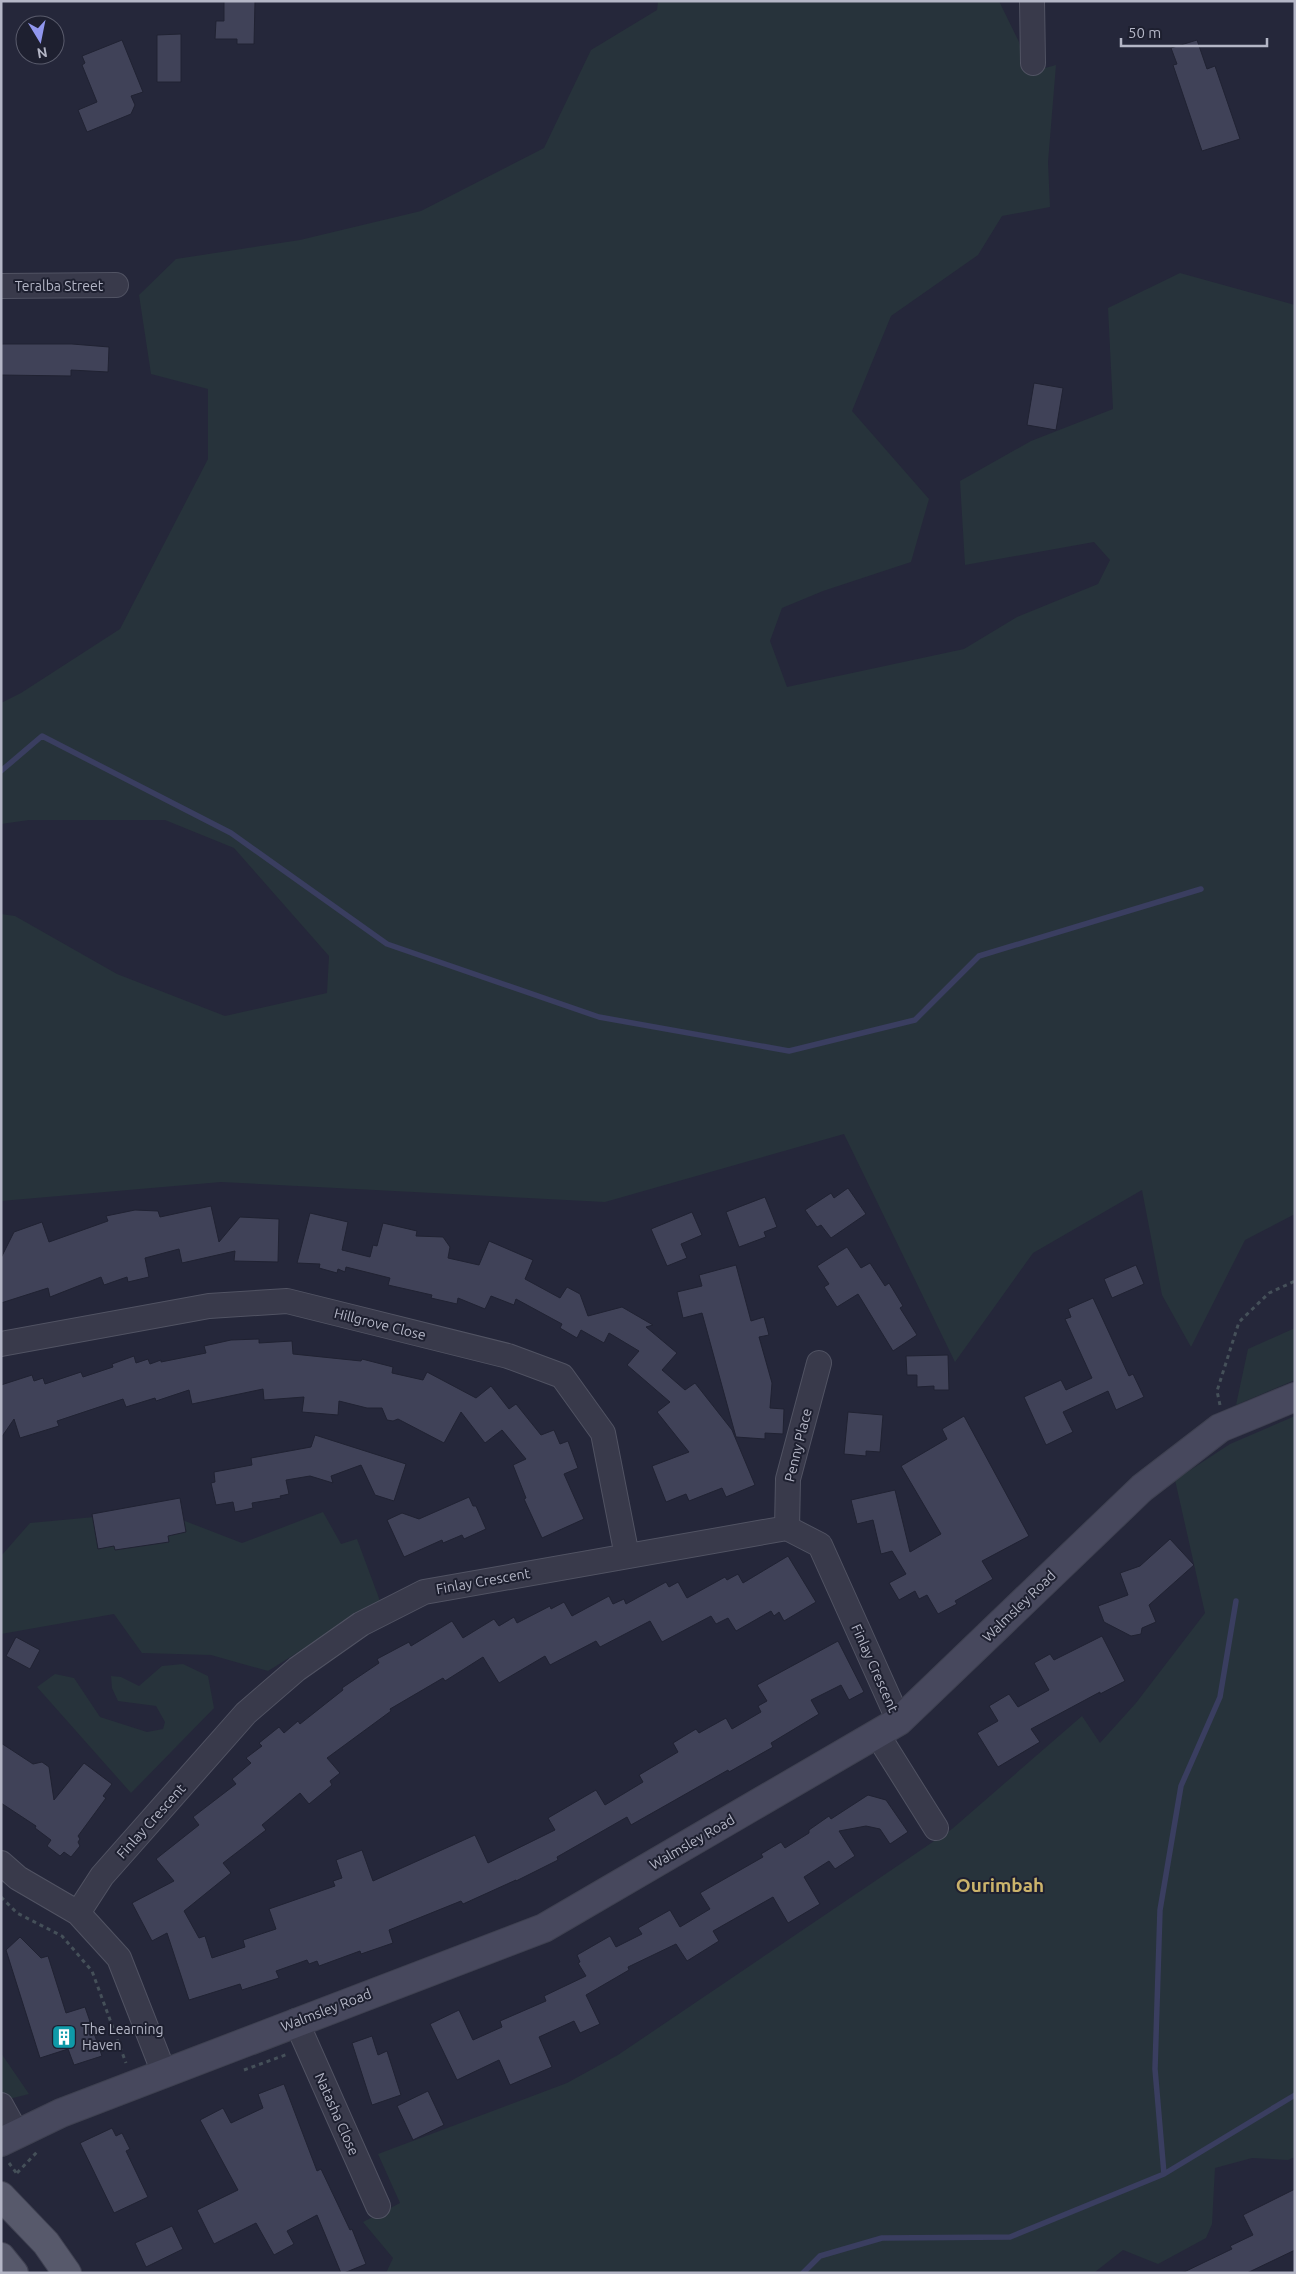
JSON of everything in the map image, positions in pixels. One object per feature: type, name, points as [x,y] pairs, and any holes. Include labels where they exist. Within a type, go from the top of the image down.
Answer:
[{"type":"main road","points":[[1,2196],[46,2243],[67,2273]]},
{"type":"main road","points":[[1,2257],[14,2273]]},
{"type":"street","points":[[1032,1],[1032,63]]},
{"type":"street","name":"Teralba Street","points":[[1,286],[116,285]]},
{"type":"street","name":"Hillgrove Close","points":[[1,1344],[209,1306],[287,1301],[508,1356],[562,1376],[603,1433],[627,1556]]},
{"type":"street","name":"Penny Place","points":[[786,1528],[788,1479],[819,1363]]},
{"type":"street","name":"Walmsley Road","points":[[9,2138],[60,2113],[544,1928],[888,1727],[1142,1488],[1225,1426],[1295,1397]]},
{"type":"street","name":"Finlay Crescent","points":[[78,1913],[102,1876],[246,1713],[297,1670],[361,1624],[424,1592],[786,1528],[820,1545],[888,1727],[936,1828]]},
{"type":"street","points":[[1,1863],[18,1878],[78,1913],[120,1958],[164,2073]]},
{"type":"street","name":"Natasha Close","points":[[296,2022],[378,2206]]},
{"type":"street","points":[[1,2105],[9,2138]]},
{"type":"path","points":[[1225,1426],[1217,1391],[1239,1322],[1270,1293],[1295,1281]]},
{"type":"path","points":[[1,1897],[17,1913],[62,1936],[92,1971],[127,2067]]},
{"type":"path","points":[[241,2071],[307,2047]]},
{"type":"path","points":[[17,2173],[39,2150]]},
{"type":"shaded area","points":[[658,1],[999,1],[1019,42],[1027,73],[1056,65],[1048,162],[1050,207],[1002,216],[978,255],[891,316],[852,411],[929,499],[911,562],[823,591],[782,608],[770,641],[787,687],[964,649],[1017,617],[1098,584],[1110,560],[1094,542],[965,565],[960,481],[1031,441],[1113,409],[1108,308],[1180,273],[1295,305],[1295,1214],[1245,1240],[1191,1347],[1162,1295],[1142,1190],[1033,1253],[955,1362],[844,1134],[605,1202],[221,1182],[1,1201],[1,914],[15,916],[117,974],[225,1016],[327,993],[329,956],[234,848],[165,820],[29,820],[1,824],[1,703],[21,693],[120,629],[208,459],[208,389],[151,374],[139,295],[176,259],[300,240],[421,211],[544,148],[591,50],[657,10]]},
{"type":"shaded area","points":[[1295,1328],[1295,1380],[1236,1405],[1248,1349]]},
{"type":"shaded area","points":[[1295,1416],[1295,2157],[1288,2160],[1252,2158],[1215,2168],[1212,2224],[1206,2238],[1158,2264],[1123,2250],[1095,2272],[386,2273],[393,2258],[363,2222],[400,2203],[378,2154],[567,2083],[618,2055],[952,1829],[1082,1716],[1100,1743],[1136,1703],[1205,1613],[1175,1480],[1230,1444]]},
{"type":"shaded area","points":[[159,1511],[242,1543],[323,1512],[341,1544],[357,1539],[380,1601],[268,1671],[211,1655],[142,1653],[114,1614],[1,1634],[1,1556],[30,1523]]},
{"type":"shaded area","points":[[183,1664],[208,1676],[214,1708],[131,1793],[37,1687],[55,1674],[74,1678],[100,1717],[147,1732],[163,1729],[165,1722],[156,1706],[118,1701],[112,1688],[111,1676],[121,1677],[139,1686],[162,1666]]},
{"type":"shaded area","points":[[1,2053],[29,2094],[1,2101]]},
{"type":"building","points":[[224,1],[255,1],[254,44],[237,44],[237,39],[215,39],[216,21],[224,21]]},
{"type":"building","points":[[181,34],[181,82],[157,82],[157,35]]},
{"type":"building","points":[[122,40],[143,92],[131,96],[135,105],[131,114],[87,132],[78,110],[97,102],[82,65],[85,63],[82,56]]},
{"type":"building","points":[[1197,40],[1207,69],[1215,66],[1240,139],[1202,151],[1173,65],[1177,64],[1171,48]]},
{"type":"building","points":[[1,344],[72,344],[109,347],[108,372],[71,370],[71,376],[1,375]]},
{"type":"building","points":[[1034,383],[1063,388],[1056,430],[1027,425]]},
{"type":"building","points":[[848,1188],[866,1214],[831,1238],[821,1225],[817,1227],[805,1210],[831,1193],[834,1198]]},
{"type":"building","points":[[765,1197],[777,1227],[764,1232],[766,1237],[739,1247],[726,1212]]},
{"type":"building","points":[[211,1206],[219,1242],[240,1217],[279,1219],[278,1262],[234,1261],[235,1251],[182,1263],[179,1249],[145,1258],[149,1277],[128,1282],[127,1277],[104,1285],[101,1277],[50,1297],[48,1288],[1,1303],[1,1258],[14,1232],[42,1222],[49,1242],[108,1221],[106,1216],[135,1210],[158,1211],[160,1217]]},
{"type":"building","points":[[692,1212],[702,1235],[681,1244],[687,1258],[667,1266],[651,1229]]},
{"type":"building","points":[[310,1213],[348,1222],[342,1250],[370,1257],[373,1245],[377,1246],[383,1223],[417,1231],[416,1236],[443,1237],[450,1247],[448,1258],[479,1265],[489,1241],[533,1260],[525,1279],[560,1298],[567,1287],[580,1294],[588,1316],[622,1307],[653,1325],[646,1327],[677,1353],[662,1370],[685,1390],[695,1383],[732,1430],[755,1485],[726,1497],[722,1488],[689,1501],[686,1494],[666,1502],[652,1466],[689,1452],[657,1412],[670,1402],[627,1365],[639,1351],[609,1333],[604,1343],[581,1330],[577,1338],[560,1328],[562,1324],[516,1299],[514,1305],[491,1296],[485,1309],[458,1298],[457,1304],[431,1298],[432,1295],[388,1285],[390,1278],[346,1267],[345,1272],[338,1269],[337,1273],[319,1268],[320,1264],[297,1263]]},
{"type":"building","points":[[847,1247],[861,1268],[870,1263],[885,1286],[889,1283],[903,1306],[900,1308],[917,1335],[893,1351],[858,1294],[837,1307],[824,1287],[829,1284],[817,1266]]},
{"type":"building","points":[[736,1265],[751,1321],[764,1317],[769,1335],[759,1337],[772,1383],[770,1408],[784,1409],[783,1434],[765,1433],[765,1439],[736,1437],[702,1313],[683,1318],[677,1292],[702,1286],[699,1275]]},
{"type":"building","points":[[1136,1265],[1144,1284],[1112,1298],[1104,1279]]},
{"type":"building","points":[[1093,1298],[1129,1376],[1133,1374],[1144,1397],[1116,1410],[1108,1391],[1063,1412],[1073,1432],[1046,1445],[1024,1397],[1061,1380],[1066,1390],[1092,1378],[1065,1319],[1071,1317],[1068,1309]]},
{"type":"building","points":[[259,1339],[259,1343],[292,1341],[293,1354],[361,1361],[362,1359],[393,1367],[392,1373],[423,1380],[427,1372],[476,1398],[491,1386],[509,1409],[516,1404],[541,1435],[554,1430],[560,1444],[568,1441],[578,1468],[564,1474],[584,1519],[542,1538],[524,1499],[526,1498],[513,1465],[526,1459],[502,1430],[485,1443],[461,1412],[444,1443],[398,1419],[393,1421],[387,1420],[382,1408],[367,1408],[339,1401],[338,1415],[302,1412],[304,1397],[264,1400],[263,1389],[192,1404],[189,1390],[156,1401],[155,1398],[126,1407],[123,1399],[57,1421],[59,1426],[20,1438],[14,1419],[1,1438],[1,1385],[32,1375],[34,1381],[43,1378],[45,1384],[81,1372],[83,1377],[113,1367],[112,1364],[134,1356],[136,1363],[148,1359],[150,1364],[161,1360],[161,1362],[206,1353],[204,1346],[231,1340]]},
{"type":"building","points":[[948,1355],[949,1390],[934,1390],[934,1386],[917,1387],[917,1375],[907,1375],[906,1356]]},
{"type":"building","points":[[848,1412],[883,1415],[880,1452],[866,1451],[866,1456],[844,1454]]},
{"type":"building","points":[[964,1416],[1029,1536],[982,1561],[993,1579],[955,1601],[957,1604],[938,1614],[927,1595],[919,1599],[915,1591],[899,1600],[889,1583],[906,1574],[892,1551],[881,1554],[873,1520],[857,1524],[851,1500],[895,1490],[910,1552],[941,1534],[901,1466],[947,1439],[942,1429]]},
{"type":"building","points":[[315,1435],[406,1464],[394,1501],[375,1495],[361,1465],[331,1476],[333,1483],[310,1476],[286,1480],[289,1494],[280,1496],[281,1498],[252,1503],[253,1508],[235,1512],[233,1502],[216,1505],[211,1483],[215,1482],[214,1472],[252,1465],[251,1458],[311,1447]]},
{"type":"building","points":[[469,1497],[473,1506],[476,1506],[486,1529],[464,1539],[462,1535],[443,1543],[442,1540],[404,1557],[387,1520],[402,1513],[419,1519]]},
{"type":"building","points":[[180,1498],[186,1532],[168,1536],[169,1542],[115,1550],[114,1546],[98,1549],[92,1514]]},
{"type":"building","points":[[1170,1539],[1194,1565],[1149,1605],[1156,1622],[1142,1628],[1141,1634],[1131,1636],[1104,1622],[1098,1606],[1128,1595],[1120,1573],[1140,1566]]},
{"type":"building","points":[[788,1556],[816,1602],[784,1621],[779,1612],[774,1616],[771,1611],[736,1631],[728,1618],[716,1624],[711,1616],[662,1642],[650,1621],[600,1647],[596,1641],[550,1665],[545,1656],[499,1683],[483,1657],[445,1681],[443,1678],[390,1709],[391,1711],[327,1758],[340,1773],[330,1781],[332,1785],[309,1804],[300,1793],[262,1825],[266,1830],[223,1863],[231,1873],[184,1911],[199,1938],[205,1936],[212,1958],[245,1947],[243,1940],[276,1929],[269,1909],[335,1886],[333,1881],[342,1878],[336,1860],[362,1850],[373,1881],[475,1835],[488,1863],[555,1830],[548,1818],[596,1790],[605,1805],[643,1782],[639,1775],[678,1752],[673,1743],[696,1729],[699,1733],[726,1718],[732,1729],[761,1712],[758,1706],[767,1701],[757,1685],[838,1641],[864,1692],[849,1700],[841,1685],[811,1700],[819,1714],[771,1743],[773,1747],[729,1772],[728,1770],[631,1825],[627,1817],[557,1857],[558,1860],[516,1881],[463,1904],[461,1901],[389,1930],[393,1943],[361,1954],[360,1951],[319,1966],[317,1961],[309,1964],[307,1960],[276,1971],[279,1978],[242,1990],[240,1984],[189,2000],[167,1933],[152,1941],[132,1903],[174,1881],[156,1859],[199,1825],[193,1817],[236,1784],[232,1779],[251,1763],[246,1758],[262,1746],[259,1743],[279,1727],[284,1733],[298,1721],[300,1724],[343,1690],[342,1688],[379,1663],[377,1659],[409,1642],[411,1646],[452,1621],[463,1638],[494,1619],[499,1626],[514,1617],[517,1623],[550,1606],[551,1609],[564,1602],[572,1616],[609,1596],[613,1604],[624,1599],[626,1604],[666,1582],[669,1587],[678,1582],[687,1598],[725,1577],[727,1580],[738,1574],[743,1583]]},
{"type":"building","points":[[1102,1636],[1125,1681],[1100,1694],[1100,1692],[1031,1729],[1040,1742],[998,1767],[977,1733],[998,1721],[989,1706],[1009,1694],[1018,1707],[1049,1690],[1034,1663],[1050,1654],[1054,1660]]},
{"type":"building","points":[[16,1637],[40,1650],[30,1669],[6,1656]]},
{"type":"building","points":[[1,1743],[33,1764],[42,1762],[49,1767],[54,1800],[84,1763],[112,1784],[103,1796],[106,1798],[78,1836],[80,1846],[71,1857],[64,1852],[60,1856],[47,1846],[51,1840],[35,1828],[36,1826],[1,1803]]},
{"type":"building","points":[[868,1795],[886,1800],[908,1832],[890,1844],[880,1829],[866,1826],[839,1831],[855,1856],[835,1869],[829,1861],[804,1877],[820,1904],[788,1923],[773,1897],[713,1931],[719,1941],[687,1961],[676,1944],[628,1967],[629,1970],[586,1995],[600,2024],[580,2033],[574,2021],[539,2037],[552,2067],[510,2085],[499,2060],[457,2080],[430,2024],[459,2010],[473,2040],[502,2027],[500,2021],[546,2001],[544,1996],[586,1976],[578,1963],[580,1962],[577,1955],[610,1936],[616,1947],[642,1934],[638,1928],[670,1910],[680,1927],[710,1909],[700,1893],[763,1857],[761,1854],[781,1842],[785,1848],[809,1833],[809,1830],[829,1816],[831,1819]]},
{"type":"building","points":[[20,1937],[41,1958],[48,1956],[66,2013],[85,2007],[102,2056],[74,2065],[68,2049],[40,2058],[6,1950]]},
{"type":"building","points":[[372,2036],[378,2055],[387,2051],[401,2095],[372,2105],[352,2043]]},
{"type":"building","points":[[284,2084],[317,2171],[321,2169],[350,2230],[352,2229],[366,2264],[344,2273],[341,2273],[317,2215],[287,2231],[294,2244],[274,2255],[256,2223],[214,2244],[197,2210],[238,2190],[200,2120],[223,2108],[231,2123],[263,2108],[258,2094]]},
{"type":"building","points":[[428,2091],[444,2125],[413,2140],[397,2106]]},
{"type":"building","points":[[112,2128],[116,2136],[122,2133],[130,2149],[126,2151],[148,2197],[114,2213],[80,2143]]},
{"type":"building","points":[[1295,2189],[1295,2250],[1247,2273],[1182,2273],[1232,2249],[1230,2246],[1253,2235],[1243,2215]]},
{"type":"building","points":[[172,2226],[183,2249],[146,2267],[135,2243]]},
{"type":"waterway","points":[[1,771],[42,736],[231,833],[387,944],[599,1017],[789,1051],[915,1020],[979,956],[1201,889]]},
{"type":"waterway","points":[[1164,2174],[1155,2069],[1160,1910],[1181,1786],[1220,1697],[1236,1601]]},
{"type":"waterway","points":[[803,2273],[820,2256],[882,2238],[1010,2237],[1164,2174],[1295,2095]]},
{"type":"place","name":"The Learning Haven","points":[[64,2037]]},
{"type":"district","name":"Ourimbah","points":[[1000,1885]]}]
